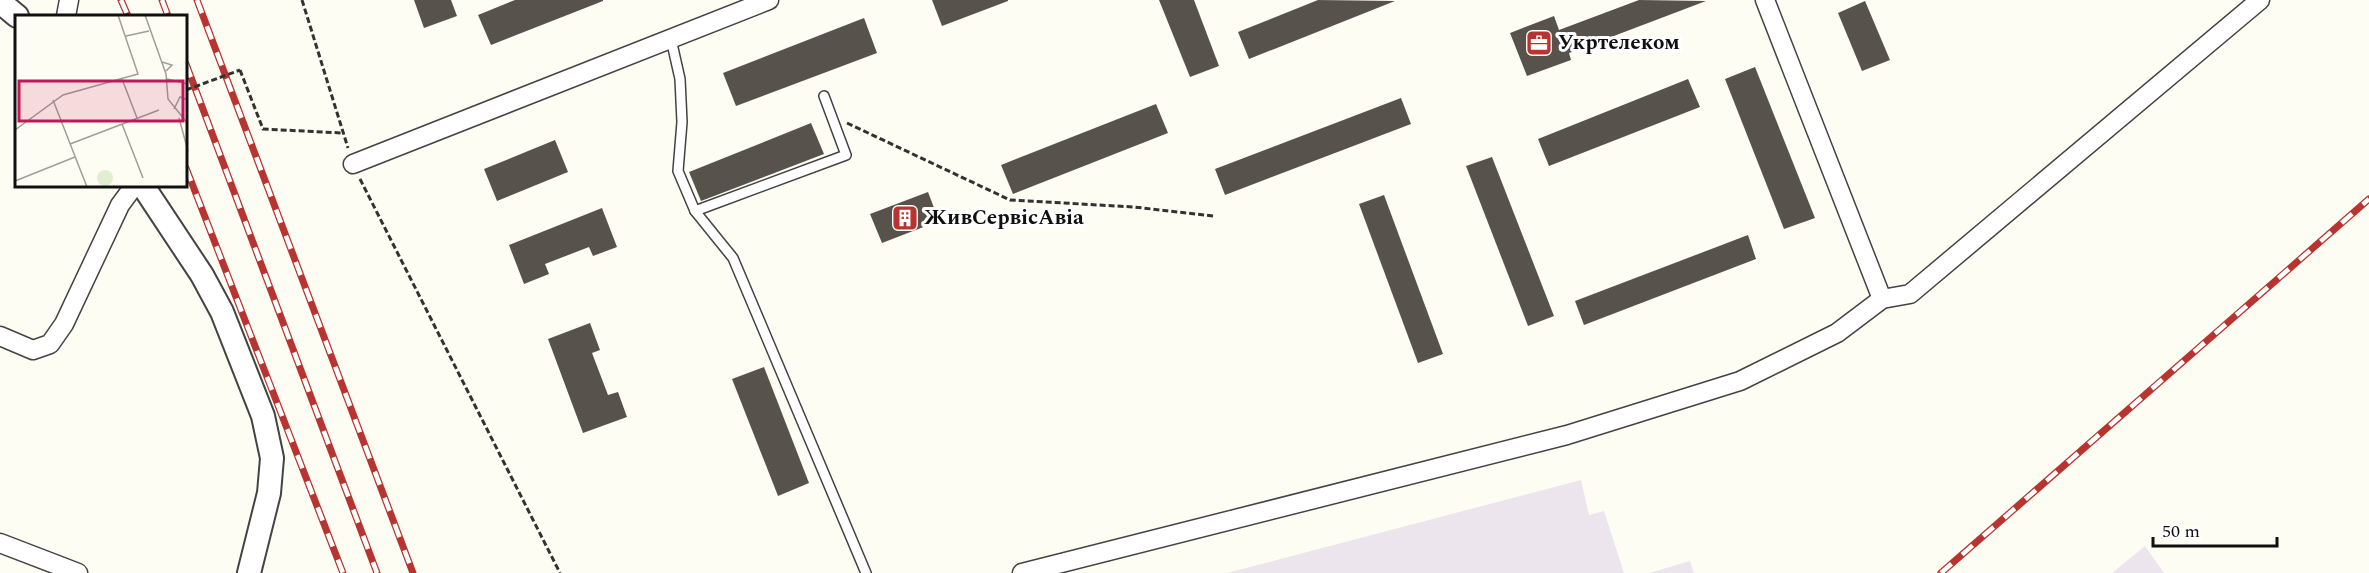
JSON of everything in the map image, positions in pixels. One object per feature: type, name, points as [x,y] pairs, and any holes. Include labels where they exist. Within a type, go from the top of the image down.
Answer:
[{"type":"street","points":[[66,15],[69,0]]},
{"type":"street","points":[[353,164],[769,0]]},
{"type":"street","points":[[1765,0],[1882,299]]},
{"type":"street","points":[[1022,573],[1567,435],[1740,381],[1837,333],[1882,299],[1910,294],[2260,0]]},
{"type":"street","points":[[0,2],[16,15]]},
{"type":"street","points":[[0,336],[33,350],[50,344],[64,324],[120,205],[133,188]]},
{"type":"street","points":[[144,188],[202,275],[222,312],[262,416],[272,458],[269,493],[249,573]]},
{"type":"street","points":[[0,543],[78,573]]},
{"type":"lane","points":[[671,39],[681,79],[682,122],[678,171],[695,211],[733,258],[866,573]]},
{"type":"lane","points":[[695,211],[846,155],[824,96]]},
{"type":"path","points":[[302,0],[353,164],[560,573]]},
{"type":"path","points":[[188,89],[240,70],[263,129],[343,133]]},
{"type":"path","points":[[832,116],[1010,200],[1134,207],[1213,216]]},
{"type":"shaded area","points":[[1581,480],[1589,515],[1604,511],[1624,573],[1227,573]]},
{"type":"shaded area","points":[[2145,546],[2164,573],[2112,573]]},
{"type":"shaded area","points":[[1690,561],[1694,573],[1649,573]]},
{"type":"building","points":[[414,0],[451,0],[457,16],[424,28]]},
{"type":"building","points":[[515,0],[603,1],[491,45],[478,15]]},
{"type":"building","points":[[932,0],[1008,0],[1008,1],[942,26]]},
{"type":"building","points":[[1159,0],[1194,0],[1219,66],[1190,77]]},
{"type":"building","points":[[1318,0],[1395,1],[1249,59],[1238,32]]},
{"type":"building","points":[[1639,0],[1706,1],[1569,53],[1571,60],[1527,76],[1510,33],[1554,16],[1559,30]]},
{"type":"building","points":[[1865,1],[1890,60],[1862,71],[1838,13]]},
{"type":"building","points":[[864,18],[877,53],[736,106],[723,73]]},
{"type":"building","points":[[1755,67],[1815,218],[1784,229],[1725,79]]},
{"type":"building","points":[[1688,79],[1700,107],[1549,166],[1538,139]]},
{"type":"building","points":[[1401,98],[1411,124],[1225,195],[1215,169]]},
{"type":"building","points":[[1156,104],[1168,133],[1013,194],[1001,165]]},
{"type":"building","points":[[811,123],[824,154],[701,201],[689,172]]},
{"type":"building","points":[[555,140],[568,172],[497,201],[484,169]]},
{"type":"building","points":[[1492,157],[1554,316],[1528,326],[1466,166]]},
{"type":"building","name":"ЖивСервісАвіа","points":[[928,192],[939,221],[882,243],[870,214]]},
{"type":"building","points":[[1384,195],[1443,354],[1418,363],[1359,204]]},
{"type":"building","points":[[602,208],[617,247],[593,256],[589,247],[545,264],[549,274],[524,284],[509,245]]},
{"type":"building","points":[[1748,235],[1756,259],[1584,325],[1575,301]]},
{"type":"building","points":[[590,323],[600,350],[592,353],[608,395],[618,392],[627,417],[583,433],[548,339]]},
{"type":"building","points":[[764,367],[809,483],[778,496],[732,379]]},
{"type":"railway","points":[[121,0],[128,15]]},
{"type":"railway","points":[[162,0],[168,15]]},
{"type":"railway","points":[[197,0],[413,573]]},
{"type":"railway","points":[[188,69],[377,573]]},
{"type":"railway","points":[[188,173],[343,573]]},
{"type":"railway","points":[[1941,573],[2369,199]]},
{"type":"place","name":"Укртелеком","points":[[1539,43]]},
{"type":"place","name":"ЖивСервісАвіа","points":[[905,218]]}]
